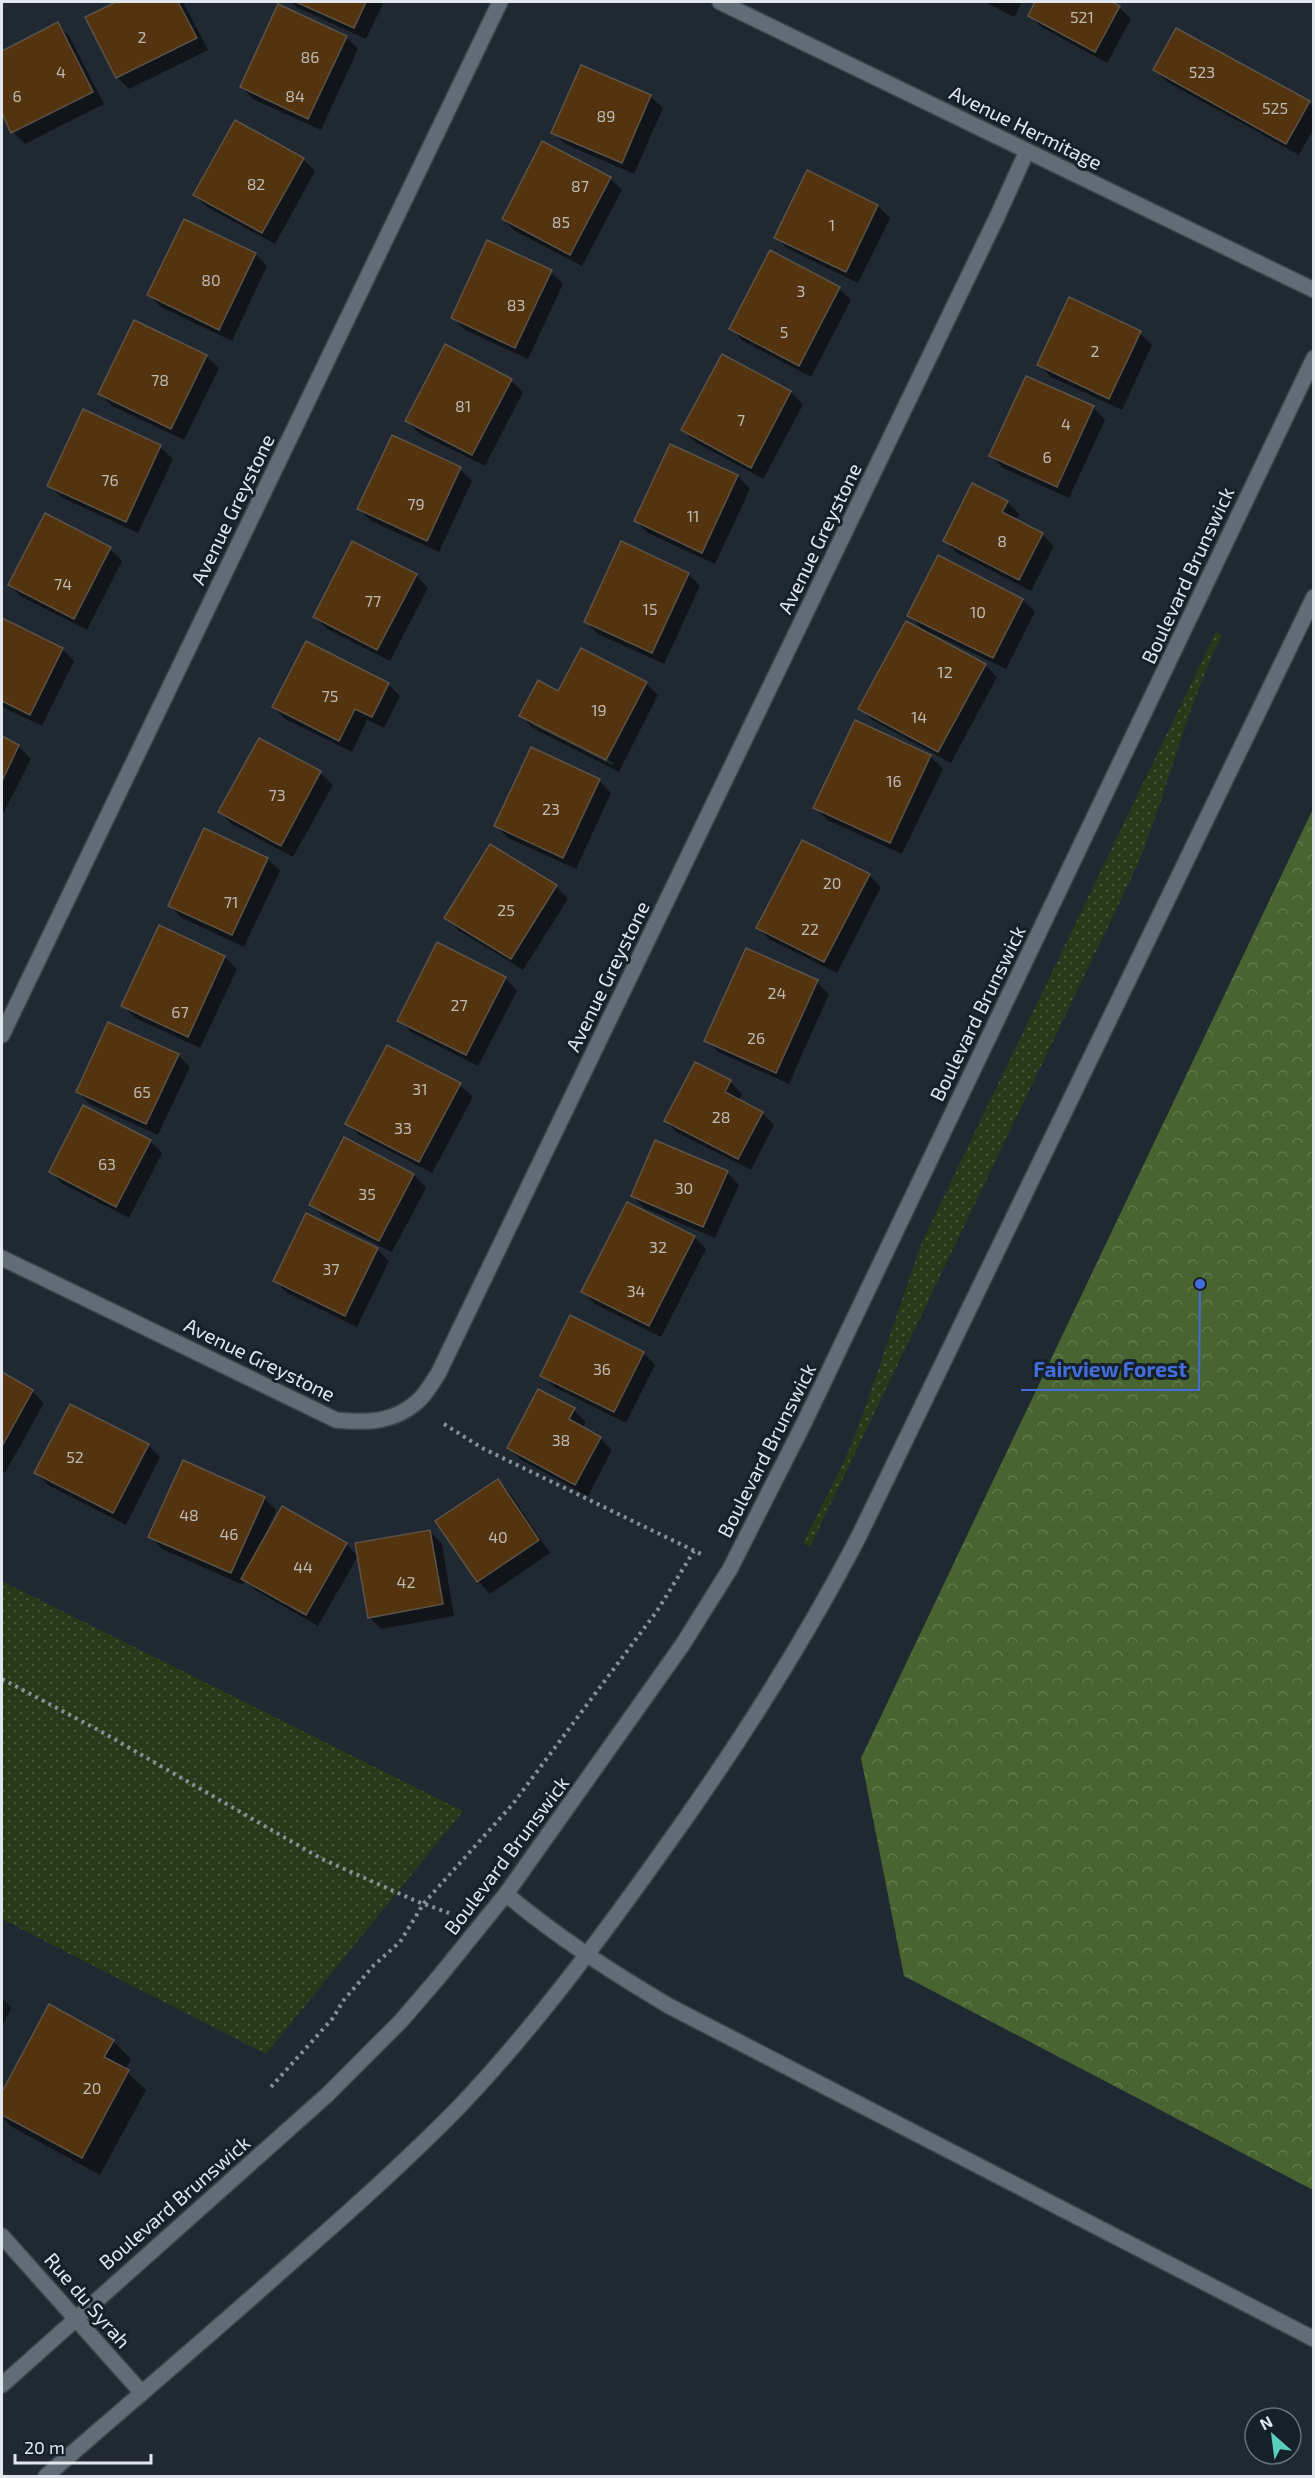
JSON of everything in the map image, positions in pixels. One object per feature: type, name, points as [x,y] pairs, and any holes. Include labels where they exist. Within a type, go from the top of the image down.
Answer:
[{"type":"street","name":"Avenue Greystone","points":[[2,1035],[500,2]]},
{"type":"street","name":"Avenue Hermitage","points":[[720,2],[1314,290]]},
{"type":"street","name":"Avenue Greystone","points":[[2,1258],[336,1420],[366,1423],[395,1416],[418,1401],[438,1374],[998,218],[1027,151]]},
{"type":"street","name":"Boulevard Brunswick","points":[[2,2385],[327,2096],[400,2021],[506,1894],[711,1601],[747,1536],[849,1330],[1314,358]]},
{"type":"street","points":[[46,2476],[347,2213],[429,2137],[497,2065],[587,1954],[726,1762],[834,1584],[933,1387],[1314,597]]},
{"type":"street","points":[[506,1894],[542,1924],[669,2006],[1314,2339]]},
{"type":"street","name":"Rue du Syrah","points":[[2,2236],[142,2393]]},
{"type":"path","points":[[444,1424],[482,1448],[704,1556]]},
{"type":"path","points":[[271,2087],[333,2018],[343,2001],[374,1965],[400,1942],[424,1903],[512,1805],[657,1611],[694,1551]]},
{"type":"path","points":[[2,1679],[102,1732],[322,1859],[478,1928]]},
{"type":"green space","points":[[1216,632],[1222,635],[1197,692],[1136,868],[810,1547],[803,1543],[844,1462],[863,1414],[922,1242]]},
{"type":"green space","points":[[1313,809],[1313,2190],[904,1976],[861,1758]]},
{"type":"green space","points":[[2,1581],[463,1811],[266,2054],[2,1919]]},
{"type":"building","points":[[116,2],[178,2],[197,38],[116,78],[85,17]]},
{"type":"building","points":[[296,2],[366,2],[354,28]]},
{"type":"building","points":[[1035,2],[1112,2],[1120,6],[1095,52],[1028,16]]},
{"type":"building","points":[[278,4],[347,36],[308,119],[240,87]]},
{"type":"building","points":[[58,22],[93,92],[11,133],[2,113],[2,51]]},
{"type":"building","points":[[1176,28],[1310,101],[1286,144],[1153,70]]},
{"type":"building","points":[[581,65],[651,95],[622,163],[551,133]]},
{"type":"building","points":[[235,120],[304,158],[262,233],[193,195]]},
{"type":"building","points":[[542,141],[611,177],[570,255],[502,219]]},
{"type":"building","points":[[807,170],[878,205],[846,272],[774,238]]},
{"type":"building","points":[[184,219],[256,253],[219,330],[147,295]]},
{"type":"building","points":[[487,240],[552,270],[515,348],[451,318]]},
{"type":"building","points":[[770,250],[840,287],[799,366],[729,329]]},
{"type":"building","points":[[1069,297],[1141,331],[1109,399],[1037,365]]},
{"type":"building","points":[[134,320],[207,355],[171,429],[98,394]]},
{"type":"building","points":[[445,344],[512,379],[472,455],[405,421]]},
{"type":"building","points":[[722,354],[791,391],[751,468],[681,430]]},
{"type":"building","points":[[1026,376],[1094,406],[1057,487],[989,456]]},
{"type":"building","points":[[83,409],[161,445],[126,522],[47,486]]},
{"type":"building","points":[[392,435],[461,467],[427,541],[357,509]]},
{"type":"building","points":[[670,444],[738,475],[702,553],[634,521]]},
{"type":"building","points":[[972,483],[1008,501],[1002,512],[1043,533],[1019,580],[943,541]]},
{"type":"building","points":[[45,513],[111,547],[74,619],[8,585]]},
{"type":"building","points":[[352,541],[417,574],[377,650],[313,617]]},
{"type":"building","points":[[621,541],[689,573],[652,653],[584,622]]},
{"type":"building","points":[[938,555],[1023,599],[993,658],[907,616]]},
{"type":"building","points":[[2,618],[63,648],[30,715],[2,701]]},
{"type":"building","points":[[906,621],[986,664],[938,752],[858,709]]},
{"type":"building","points":[[306,641],[389,683],[372,717],[355,709],[339,741],[272,707]]},
{"type":"building","points":[[581,648],[647,682],[606,760],[519,716],[538,680],[558,691]]},
{"type":"building","points":[[855,720],[931,755],[890,843],[813,808]]},
{"type":"building","points":[[2,736],[19,745],[2,781]]},
{"type":"building","points":[[259,738],[321,771],[281,846],[218,812]]},
{"type":"building","points":[[531,747],[600,779],[563,858],[494,826]]},
{"type":"building","points":[[204,828],[268,858],[232,935],[168,906]]},
{"type":"building","points":[[802,840],[870,874],[824,962],[756,928]]},
{"type":"building","points":[[490,844],[557,885],[511,959],[444,918]]},
{"type":"building","points":[[159,925],[225,956],[188,1037],[121,1006]]},
{"type":"building","points":[[437,942],[506,977],[466,1055],[397,1021]]},
{"type":"building","points":[[746,948],[818,980],[776,1073],[704,1041]]},
{"type":"building","points":[[108,1022],[179,1054],[146,1124],[76,1092]]},
{"type":"building","points":[[387,1045],[461,1083],[419,1162],[345,1124]]},
{"type":"building","points":[[695,1062],[731,1080],[725,1092],[763,1112],[738,1159],[664,1121]]},
{"type":"building","points":[[83,1105],[151,1140],[116,1207],[49,1172]]},
{"type":"building","points":[[344,1137],[414,1174],[379,1241],[309,1205]]},
{"type":"building","points":[[655,1140],[728,1171],[703,1227],[631,1196]]},
{"type":"building","points":[[627,1202],[695,1236],[649,1326],[581,1292]]},
{"type":"building","points":[[306,1213],[378,1248],[345,1316],[273,1281]]},
{"type":"building","points":[[570,1315],[644,1352],[614,1412],[540,1376]]},
{"type":"building","points":[[2,1372],[33,1390],[2,1446]]},
{"type":"building","points":[[538,1389],[575,1408],[569,1419],[601,1437],[575,1485],[507,1448]]},
{"type":"building","points":[[70,1404],[149,1444],[113,1513],[34,1473]]},
{"type":"building","points":[[183,1460],[265,1497],[231,1573],[148,1537]]},
{"type":"building","points":[[498,1479],[539,1540],[477,1582],[435,1521]]},
{"type":"building","points":[[282,1506],[347,1543],[306,1615],[241,1579]]},
{"type":"building","points":[[430,1530],[443,1604],[368,1618],[355,1543]]},
{"type":"building","points":[[49,2004],[114,2040],[104,2057],[129,2070],[82,2158],[2,2115],[2,2092]]},
{"type":"place","name":"Fairview Forest","points":[[1200,1284]]}]
